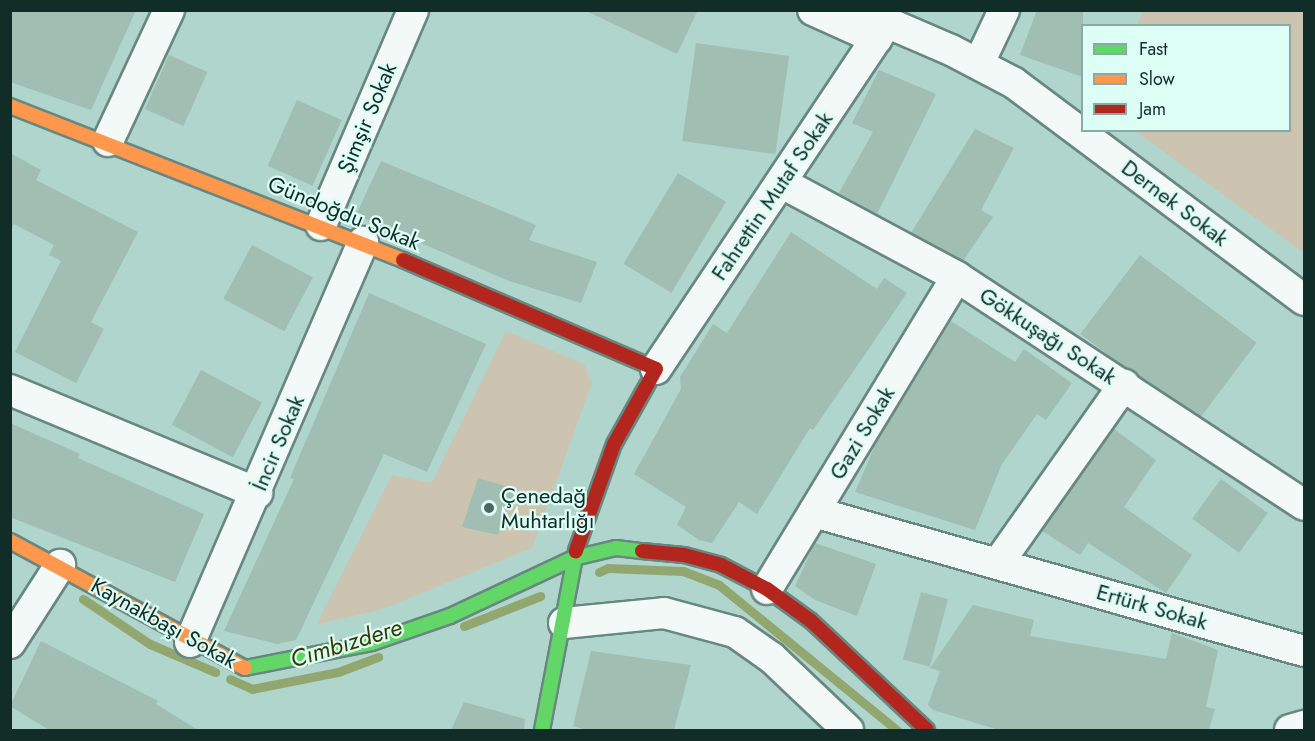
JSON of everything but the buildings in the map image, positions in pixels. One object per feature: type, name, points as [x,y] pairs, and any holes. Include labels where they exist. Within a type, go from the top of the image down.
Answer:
[{"type":"street","points":[[108,141],[169,10]]},
{"type":"street","name":"Şimşir Sokak","points":[[321,225],[413,10]]},
{"type":"street","name":"Dernek Sokak","points":[[813,10],[979,63],[1045,105],[1305,300]]},
{"type":"street","name":"Dernek Sokak","points":[[858,10],[881,31],[981,85],[1045,105]]},
{"type":"street","points":[[979,63],[1004,10]]},
{"type":"street","name":"Fahrettin Mutaf Sokak","points":[[657,369],[881,31]]},
{"type":"street","name":"Gündoğdu Sokak","points":[[10,106],[108,141],[363,242],[657,369]]},
{"type":"street","name":"Gökkuşağı Sokak","points":[[782,183],[957,277],[1305,505]]},
{"type":"street","name":"İncir Sokak","points":[[190,642],[257,492],[363,242]]},
{"type":"street","name":"Gazi Sokak","points":[[767,589],[957,277]]},
{"type":"street","points":[[542,730],[564,623],[574,558],[614,444],[657,369]]},
{"type":"street","points":[[999,562],[1124,386]]},
{"type":"street","points":[[10,390],[257,492]]},
{"type":"street","name":"Ertürk Sokak","points":[[814,512],[999,562],[1305,651]]},
{"type":"street","name":"Kaynakbaşı Sokak","points":[[10,541],[60,565],[190,642],[230,663],[248,669],[272,666],[372,643],[450,616],[574,558],[616,548],[651,549],[721,566],[767,589],[811,621],[927,730]]},
{"type":"street","points":[[10,643],[60,565]]},
{"type":"street","points":[[564,623],[664,613],[735,632],[772,658],[848,730]]},
{"type":"street","points":[[1290,730],[1305,726]]},
{"type":"shaded area","points":[[1143,11],[1304,11],[1304,253],[1136,132],[1291,132],[1291,24],[1137,24]]},
{"type":"shaded area","points":[[506,331],[584,364],[592,383],[532,548],[380,610],[317,624],[392,475],[432,483]]},
{"type":"waterway","name":"Cımbızdere","points":[[599,572],[608,568],[683,571],[719,585],[897,730]]},
{"type":"waterway","name":"Cımbızdere","points":[[464,626],[540,596]]},
{"type":"waterway","name":"Cımbızdere","points":[[83,599],[150,644],[215,672]]},
{"type":"waterway","name":"Cımbızdere","points":[[230,679],[252,689],[338,672],[378,657]]},
{"type":"traffic: fast","points":[[245,668],[372,643],[450,616],[574,558],[616,548],[642,551]]},
{"type":"traffic: fast","points":[[542,730],[576,551]]},
{"type":"traffic: slow","points":[[10,106],[403,260]]},
{"type":"traffic: slow","points":[[10,541],[245,668]]},
{"type":"traffic: jam","points":[[403,260],[656,369],[614,444],[576,551]]},
{"type":"traffic: jam","points":[[642,551],[684,555],[721,565],[767,589],[811,621],[927,730]]},
{"type":"place","name":"Çenedağ Muhtarlığı","points":[[489,508]]}]
